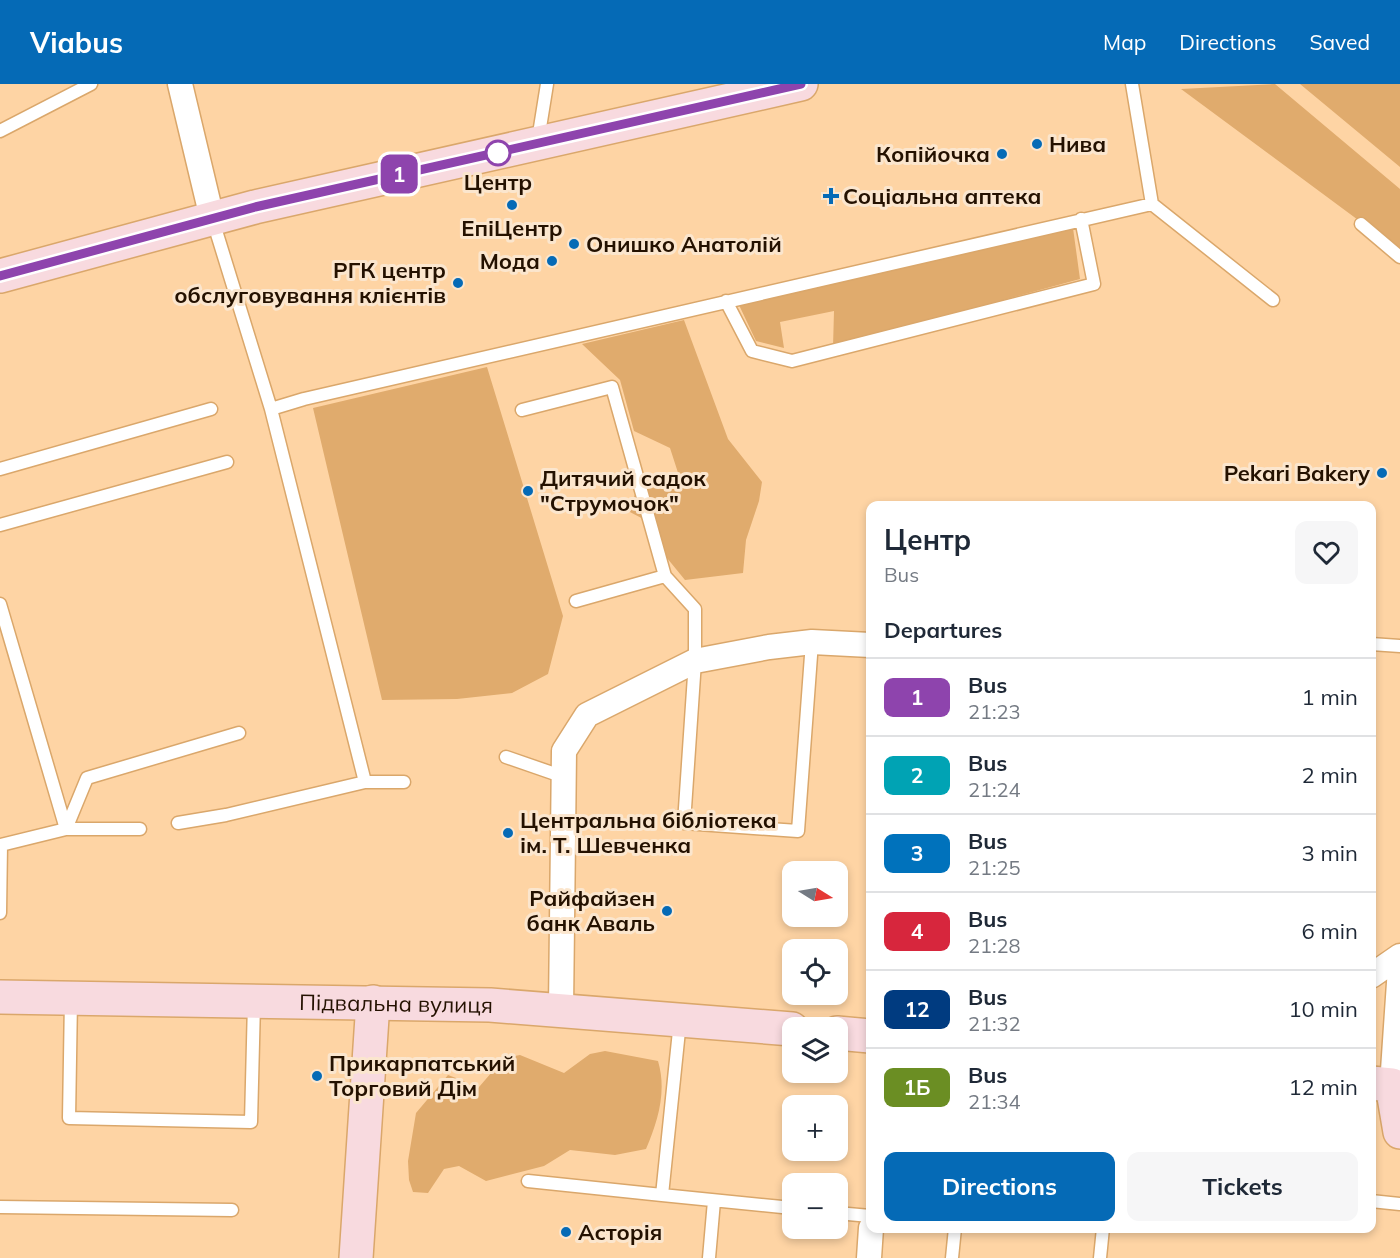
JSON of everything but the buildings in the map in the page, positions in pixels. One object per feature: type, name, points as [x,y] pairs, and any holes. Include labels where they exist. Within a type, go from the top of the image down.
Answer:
[{"type":"main road","points":[[0,276],[212,218],[801,84]]},
{"type":"main road","name":"Підвальна вулиця","points":[[0,997],[373,1002],[561,1009],[782,1028]]},
{"type":"main road","points":[[356,1258],[373,1002]]},
{"type":"main road","points":[[848,1034],[866,1036]]},
{"type":"main road","points":[[1381,1084],[1400,1132]]},
{"type":"street","points":[[180,84],[212,218]]},
{"type":"street","points":[[561,1009],[564,751],[587,715],[695,661],[769,647],[812,642],[866,645]]},
{"type":"street","points":[[1376,973],[1400,956]]},
{"type":"street","points":[[1381,1084],[1400,968]]},
{"type":"street","points":[[869,1258],[871,1233]]},
{"type":"lane","points":[[0,131],[92,84]]},
{"type":"lane","points":[[537,144],[547,84]]},
{"type":"lane","points":[[1132,84],[1152,204],[1273,300]]},
{"type":"lane","points":[[271,409],[726,301],[1152,204]]},
{"type":"lane","points":[[212,218],[271,409],[365,782]]},
{"type":"lane","points":[[726,301],[752,351],[792,361],[1094,284],[1081,219]]},
{"type":"lane","points":[[1361,224],[1400,257]]},
{"type":"lane","points":[[522,410],[612,387],[665,576],[695,609],[695,661],[684,823],[798,831],[812,642]]},
{"type":"lane","points":[[0,469],[211,409]]},
{"type":"lane","points":[[0,525],[227,462]]},
{"type":"lane","points":[[576,601],[665,576]]},
{"type":"lane","points":[[0,604],[66,829]]},
{"type":"lane","points":[[1376,644],[1400,646]]},
{"type":"lane","points":[[66,829],[87,778],[239,733]]},
{"type":"lane","points":[[506,757],[564,777]]},
{"type":"lane","points":[[178,824],[365,782],[404,782]]},
{"type":"lane","points":[[0,913],[1,844],[66,829],[140,829]]},
{"type":"lane","points":[[71,998],[69,1118],[251,1122],[254,1000]]},
{"type":"lane","points":[[662,1195],[680,1019]]},
{"type":"lane","points":[[528,1180],[782,1207]]},
{"type":"lane","points":[[709,1258],[714,1201]]},
{"type":"lane","points":[[1376,1202],[1400,1204]]},
{"type":"lane","points":[[0,1207],[232,1209]]},
{"type":"lane","points":[[848,1214],[866,1216]]},
{"type":"lane","points":[[952,1258],[954,1233]]},
{"type":"lane","points":[[1100,1258],[1102,1233]]},
{"type":"shaded area","points":[[1275,84],[1400,189],[1400,251],[1181,89]]},
{"type":"shaded area","points":[[1300,84],[1400,84],[1400,167]]},
{"type":"shaded area","points":[[1073,228],[1080,279],[833,347],[834,311],[780,322],[784,348],[756,341],[739,305]]},
{"type":"shaded area","points":[[684,320],[728,439],[762,482],[759,501],[746,540],[743,573],[685,580],[667,558],[649,522],[628,511],[641,481],[681,482],[670,448],[634,431],[620,380],[582,344]]},
{"type":"shaded area","points":[[487,367],[563,616],[548,674],[512,693],[457,699],[382,700],[313,408]]},
{"type":"shaded area","points":[[605,1051],[658,1061],[662,1083],[660,1106],[646,1149],[615,1155],[570,1150],[544,1166],[486,1181],[459,1166],[444,1169],[428,1193],[413,1192],[409,1180],[408,1161],[416,1113],[448,1075],[464,1081],[473,1094],[504,1058],[520,1055],[564,1073],[590,1054]]},
{"type":"bus line","name":"1","points":[[0,276],[255,207],[801,84]]},
{"type":"place","name":"Нива","points":[[1037,144]]},
{"type":"place","name":"Центр","points":[[498,153]]},
{"type":"place","name":"Копійочка","points":[[1002,154]]},
{"type":"place","name":"Соціальна аптека","points":[[831,196]]},
{"type":"place","name":"ЕпіЦентр","points":[[512,205]]},
{"type":"place","name":"Онишко Анатолій","points":[[574,244]]},
{"type":"place","name":"Мода","points":[[552,261]]},
{"type":"place","name":"РГК центр обслуговування клієнтів","points":[[458,283]]},
{"type":"place","name":"Pekari Bakery","points":[[1382,473]]},
{"type":"place","name":"Дитячий садок \"Струмочок\"","points":[[528,491]]},
{"type":"place","name":"Центральна бібліотека ім. Т. Шевченка","points":[[508,833]]},
{"type":"place","name":"Райфайзен банк Аваль","points":[[667,911]]},
{"type":"place","name":"Прикарпатський Торговий Дім","points":[[317,1076]]},
{"type":"place","name":"Асторія","points":[[566,1232]]}]
